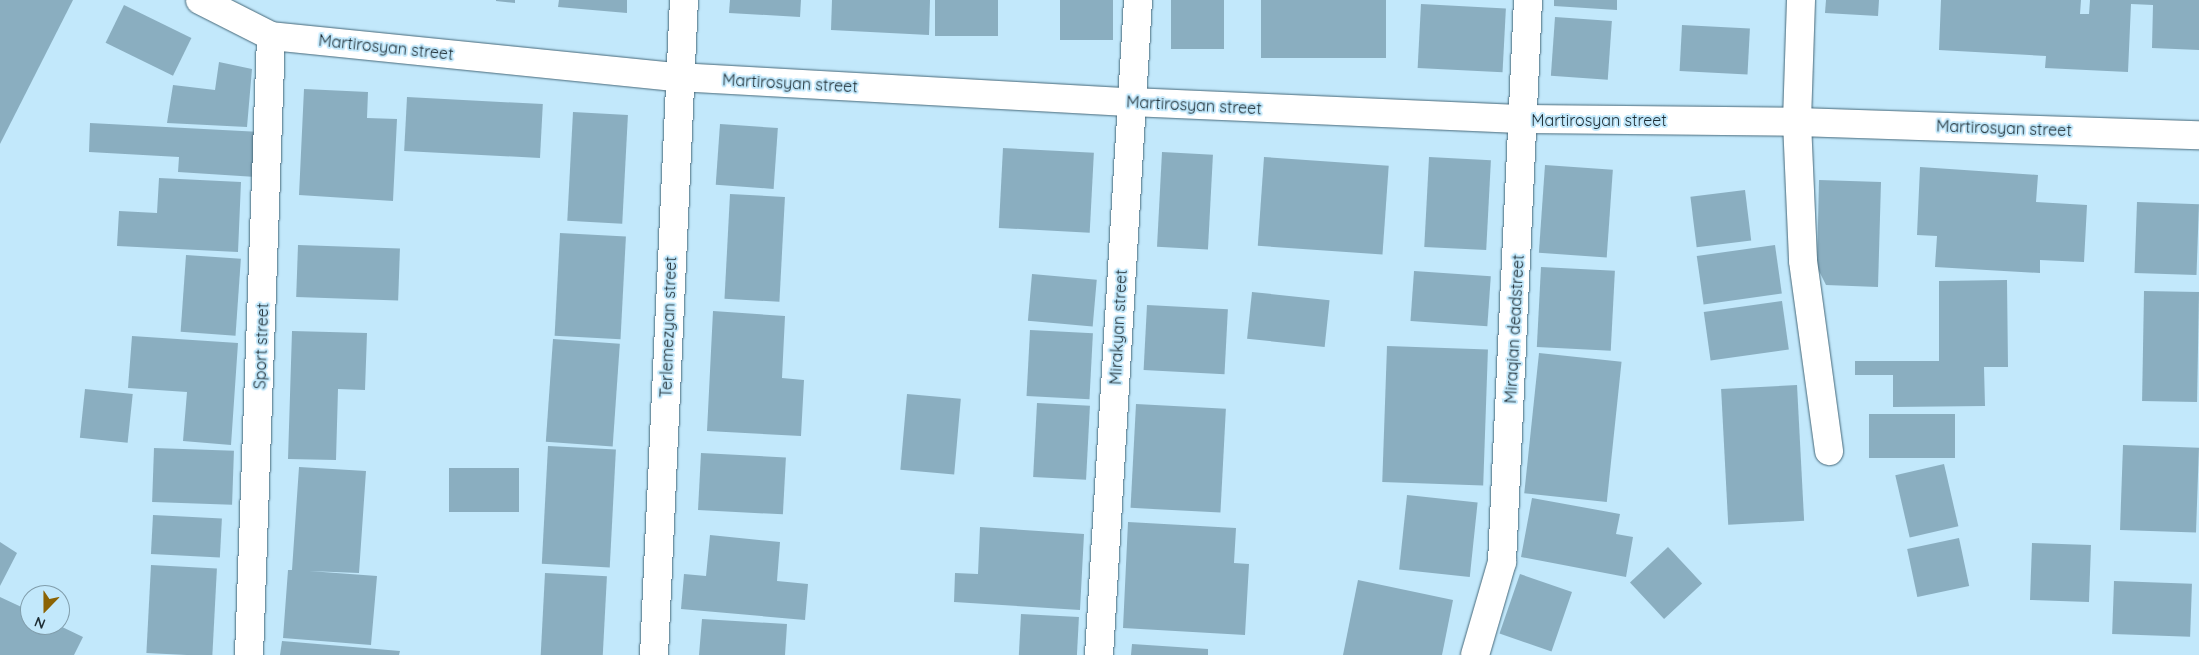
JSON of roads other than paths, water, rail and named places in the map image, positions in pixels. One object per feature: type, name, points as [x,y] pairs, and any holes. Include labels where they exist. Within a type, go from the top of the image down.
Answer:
[{"type":"street","name":"Martirosyan street","points":[[200,0],[271,36],[678,76],[1131,102],[1525,119],[1797,122],[2199,135]]},
{"type":"street","name":"Terlemezyan street","points":[[654,655],[678,76],[684,0]]},
{"type":"street","name":"Mirakyan street","points":[[1099,655],[1138,0]]},
{"type":"street","name":"Miraqian deadstreet","points":[[1475,655],[1502,562],[1525,119],[1528,0]]},
{"type":"street","points":[[1801,0],[1797,122],[1803,261],[1829,452]]},
{"type":"street","name":"Sport street","points":[[249,655],[271,36]]}]
